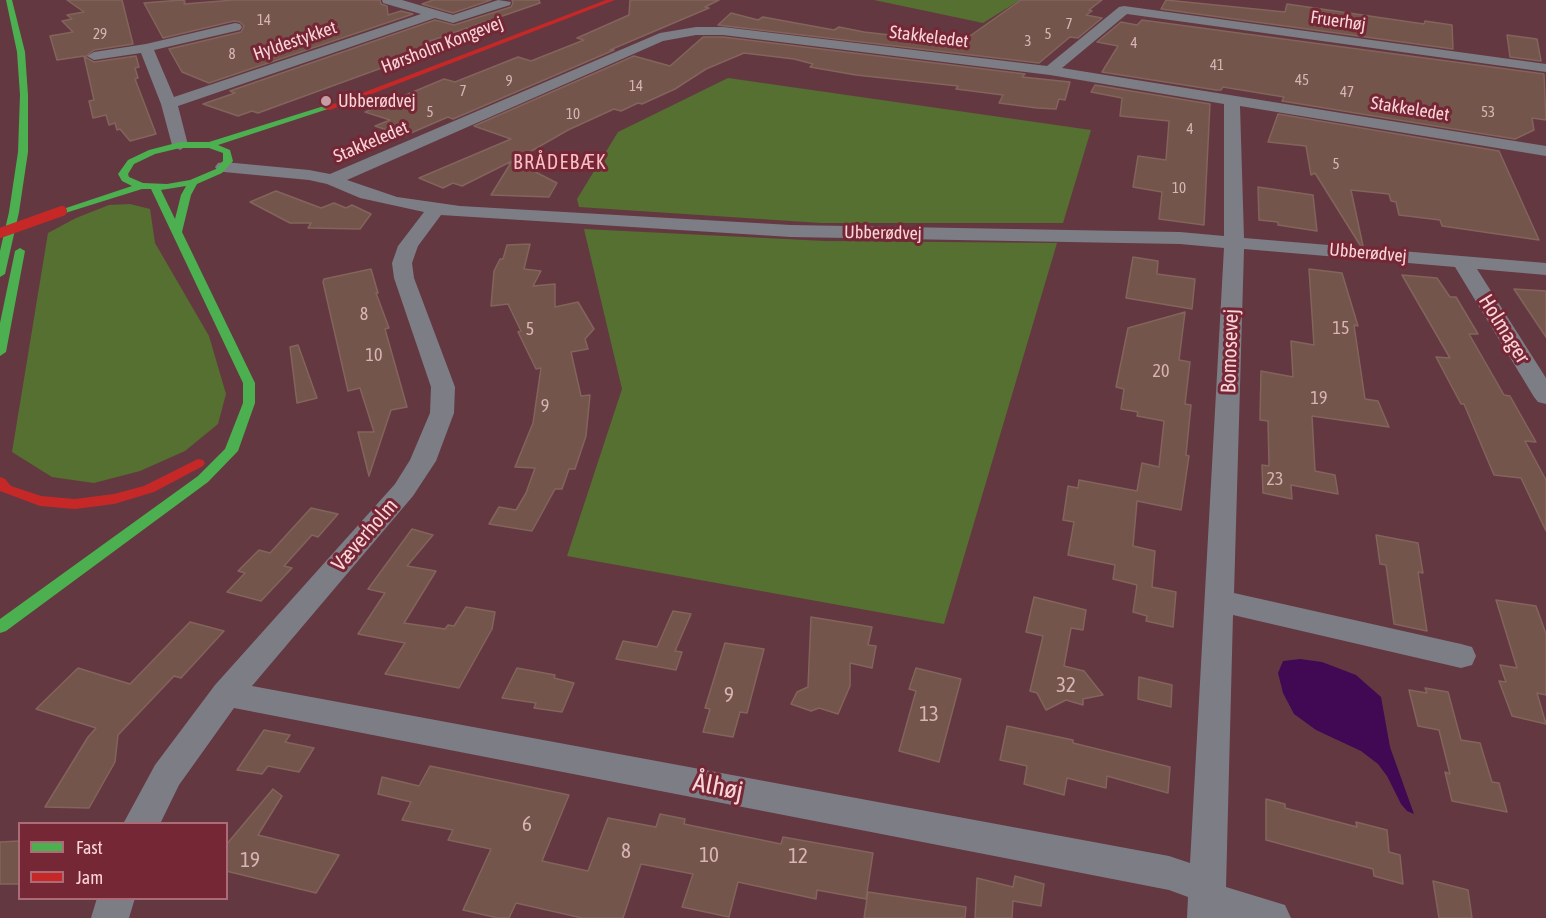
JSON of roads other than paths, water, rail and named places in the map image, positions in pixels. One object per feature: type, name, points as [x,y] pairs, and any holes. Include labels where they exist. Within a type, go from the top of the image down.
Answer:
[{"type":"main road","points":[[0,274],[14,212],[23,152],[24,95],[21,52],[9,0]]},
{"type":"main road","name":"Hørsholm Kongevej","points":[[210,145],[319,111],[612,0]]},
{"type":"main road","name":"Hørsholm Kongevej","points":[[141,186],[155,187],[193,182],[212,175],[225,159],[319,111]]},
{"type":"main road","points":[[141,186],[125,179],[123,174],[131,162],[152,152],[180,145],[210,145],[225,159]]},
{"type":"main road","points":[[0,352],[30,199],[23,152]]},
{"type":"main road","points":[[62,210],[125,179]]},
{"type":"main road","points":[[177,231],[186,195],[193,182]]},
{"type":"main road","points":[[0,233],[62,210],[141,186]]},
{"type":"main road","points":[[0,627],[203,479],[231,451],[243,421],[249,403],[249,383],[155,187]]},
{"type":"main road","points":[[0,482],[6,489],[40,501],[75,504],[114,499],[149,489],[179,475],[220,445],[243,421]]},
{"type":"street","points":[[388,0],[453,19],[505,2]]},
{"type":"street","name":"Fruerhøj","points":[[1050,71],[1130,5],[1546,68]]},
{"type":"street","name":"Hyldestykket","points":[[169,104],[434,14]]},
{"type":"street","name":"Hyldestykket","points":[[94,56],[146,48],[236,27]]},
{"type":"street","name":"Stakkeledet","points":[[332,180],[649,42],[676,33],[696,31],[723,31],[1050,71],[1546,151]]},
{"type":"street","points":[[146,48],[169,104],[180,145]]},
{"type":"street","name":"Bomosevej","points":[[1207,901],[1234,242],[1232,100]]},
{"type":"street","name":"Ubberødvej","points":[[225,159],[332,180],[366,194],[435,210],[791,231],[1128,236],[1234,242],[1546,269]]},
{"type":"street","name":"Væverholm","points":[[142,822],[167,775],[226,694],[404,490],[423,461],[442,412],[443,387],[404,278],[402,263],[408,246],[435,210]]},
{"type":"street","name":"Holmager","points":[[1462,262],[1546,397]]},
{"type":"street","points":[[1221,602],[1461,656]]},
{"type":"street","name":"Ålhøj","points":[[226,694],[1169,873],[1207,901]]},
{"type":"street","points":[[110,918],[115,900]]},
{"type":"street","points":[[1207,901],[1272,918]]},
{"type":"place","name":"Ubberødvej","points":[[326,101]]},
{"type":"district","name":"BRÅDEBÆK","points":[[560,163]]}]
